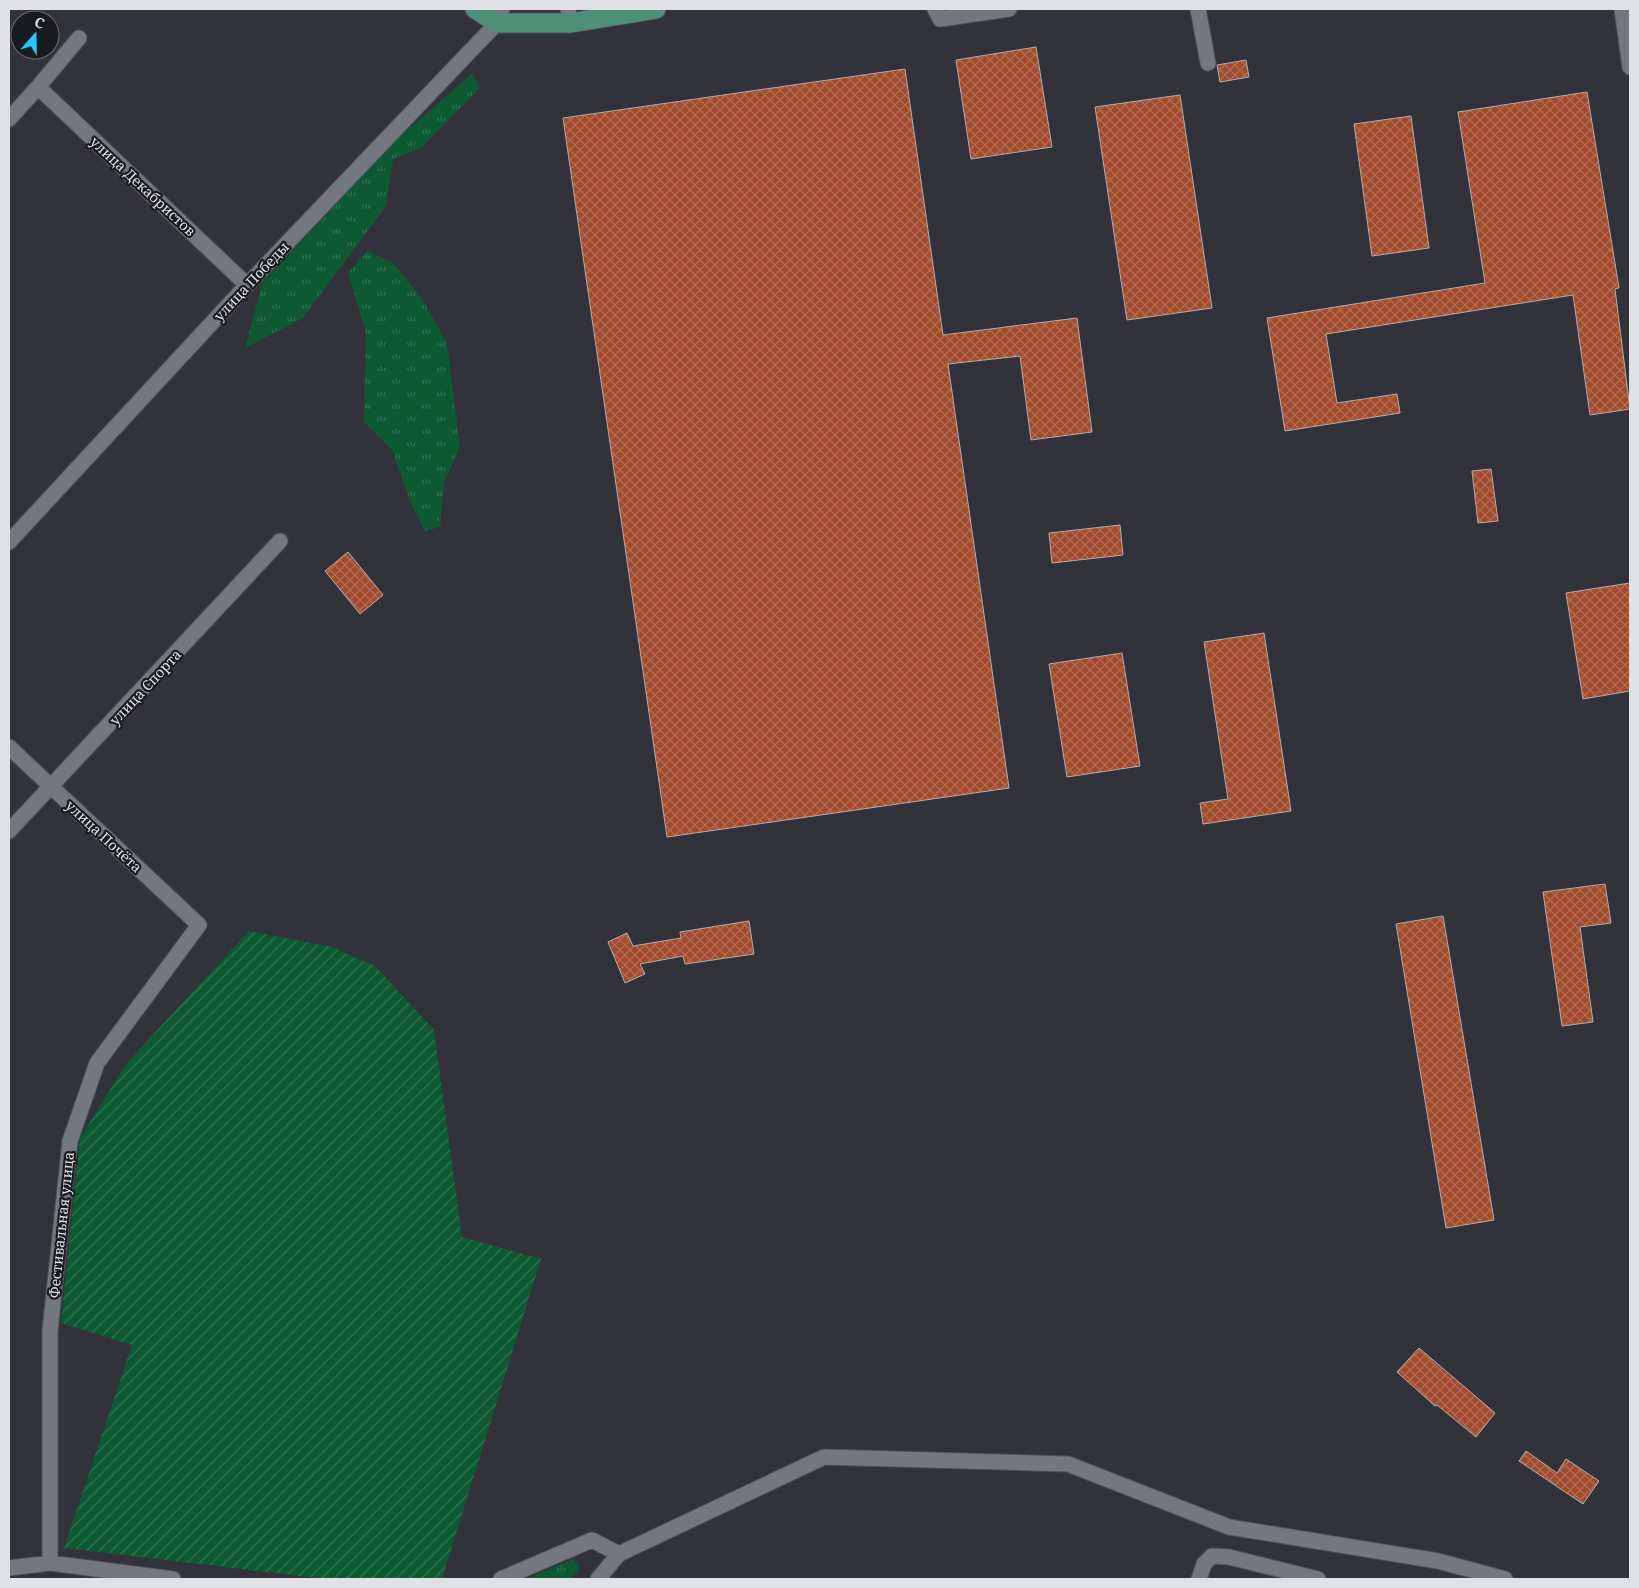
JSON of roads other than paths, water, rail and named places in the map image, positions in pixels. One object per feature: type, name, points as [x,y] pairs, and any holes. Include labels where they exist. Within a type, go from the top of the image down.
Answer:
[{"type":"main road","points":[[475,9],[499,16],[569,16],[656,9]]},
{"type":"street","points":[[935,9],[940,18],[1009,9]]},
{"type":"street","points":[[1198,9],[1208,63]]},
{"type":"street","points":[[1622,9],[1630,67]]},
{"type":"street","name":"улица Победы","points":[[9,542],[499,16]]},
{"type":"street","points":[[9,119],[38,88],[79,38]]},
{"type":"street","name":"улица Декабристов","points":[[38,88],[247,285]]},
{"type":"street","name":"улица Спорта","points":[[9,831],[280,541]]},
{"type":"street","name":"улица Почёта","points":[[9,747],[198,925]]},
{"type":"street","name":"Фестивальная улица","points":[[50,1563],[50,1331],[70,1141],[97,1063],[198,925]]},
{"type":"street","points":[[598,1579],[619,1554],[824,1457],[1068,1464],[1230,1528],[1438,1561],[1503,1579]]},
{"type":"street","points":[[501,1579],[592,1540],[619,1554]]},
{"type":"street","points":[[1199,1579],[1204,1564],[1212,1556],[1229,1557],[1318,1579]]},
{"type":"street","points":[[9,1568],[50,1563],[173,1579]]}]
